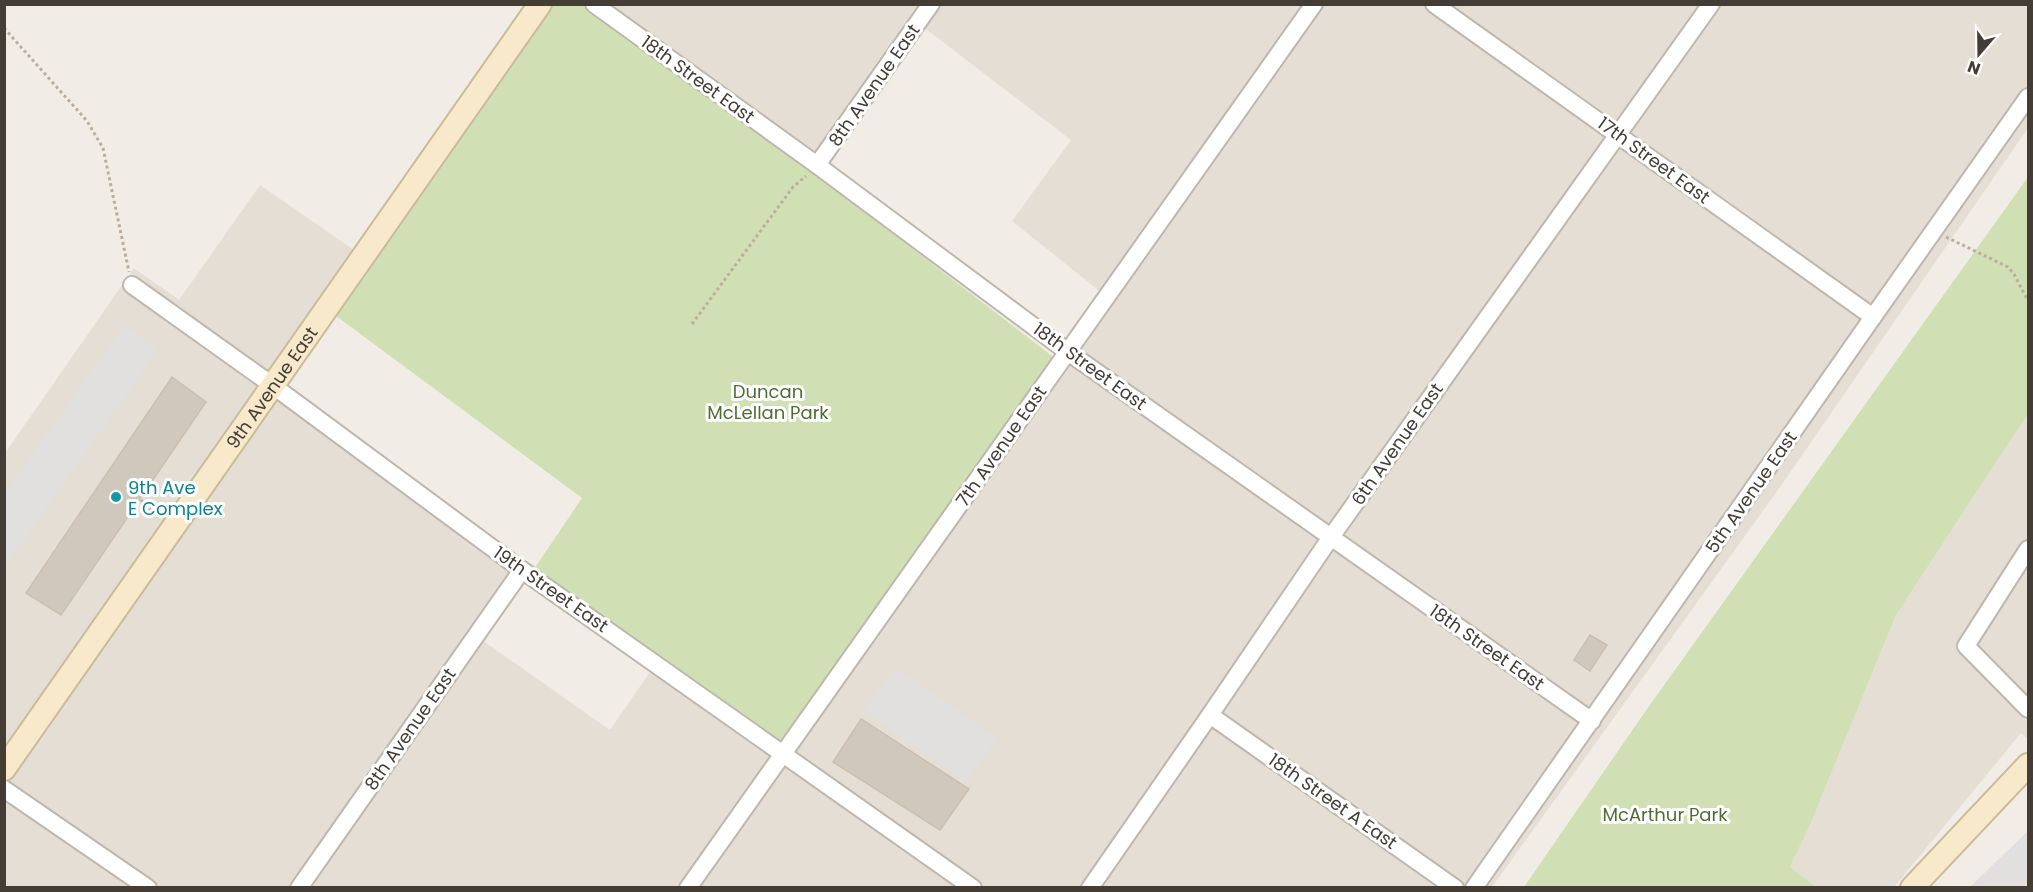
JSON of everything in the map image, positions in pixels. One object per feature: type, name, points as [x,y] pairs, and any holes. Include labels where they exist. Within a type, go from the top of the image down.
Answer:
[{"type":"street","name":"9th Avenue East","points":[[4,769],[540,4]]},
{"type":"street","name":"18th Street East","points":[[594,4],[817,165],[1068,352],[1592,721]]},
{"type":"street","name":"8th Avenue East","points":[[817,165],[931,4]]},
{"type":"street","name":"7th Avenue East","points":[[688,888],[1314,4]]},
{"type":"street","name":"17th Street East","points":[[1434,4],[1872,317]]},
{"type":"street","name":"6th Avenue East","points":[[1090,888],[1331,537],[1711,4]]},
{"type":"street","name":"5th Avenue East","points":[[1474,888],[2028,97]]},
{"type":"street","name":"19th Street East","points":[[132,285],[272,385],[522,570],[974,888]]},
{"type":"street","points":[[2028,549],[1966,646],[2028,709]]},
{"type":"street","name":"8th Avenue East","points":[[299,888],[522,570]]},
{"type":"street","name":"18th Street A East","points":[[1210,715],[1455,888]]},
{"type":"street","points":[[1912,888],[2028,765]]},
{"type":"street","points":[[4,789],[148,888]]},
{"type":"path","points":[[4,28],[87,121],[103,148],[132,285]]},
{"type":"path","points":[[692,324],[793,187],[817,165]]},
{"type":"path","points":[[1934,231],[2008,267],[2028,301]]},
{"type":"path","points":[[141,500],[172,528]]},
{"type":"shaded area","points":[[583,5],[2028,5],[2028,128],[1778,490],[1492,887],[5,888],[5,453],[134,268],[179,300],[260,185],[354,250],[268,375],[534,569],[482,640],[610,730],[659,659],[780,745],[1102,293],[1012,221],[1071,140],[913,19],[806,167]]},
{"type":"shaded area","points":[[124,325],[158,350],[5,566],[5,493]]},
{"type":"shaded area","points":[[2028,414],[2028,739],[2021,733],[1894,887],[1816,887],[1790,867],[1810,825],[1896,615]]},
{"type":"shaded area","points":[[895,667],[997,738],[966,782],[864,711]]},
{"type":"shaded area","points":[[2028,831],[2028,887],[1970,887]]},
{"type":"green space","name":"Duncan McLellan Park","points":[[547,5],[583,5],[806,167],[1056,359],[781,745],[534,569],[582,498],[332,313]]},
{"type":"green space","name":"McArthur Park","points":[[2028,177],[2028,414],[1896,615],[1810,825],[1790,867],[1816,887],[1524,887],[1647,709]]},
{"type":"building","name":"9th Ave E Complex","points":[[172,377],[206,402],[61,615],[26,593]]},
{"type":"building","points":[[1590,635],[1607,645],[1590,671],[1574,660]]},
{"type":"building","points":[[861,719],[969,789],[940,830],[833,762]]},
{"type":"place","name":"9th Ave E Complex","points":[[116,497]]}]
